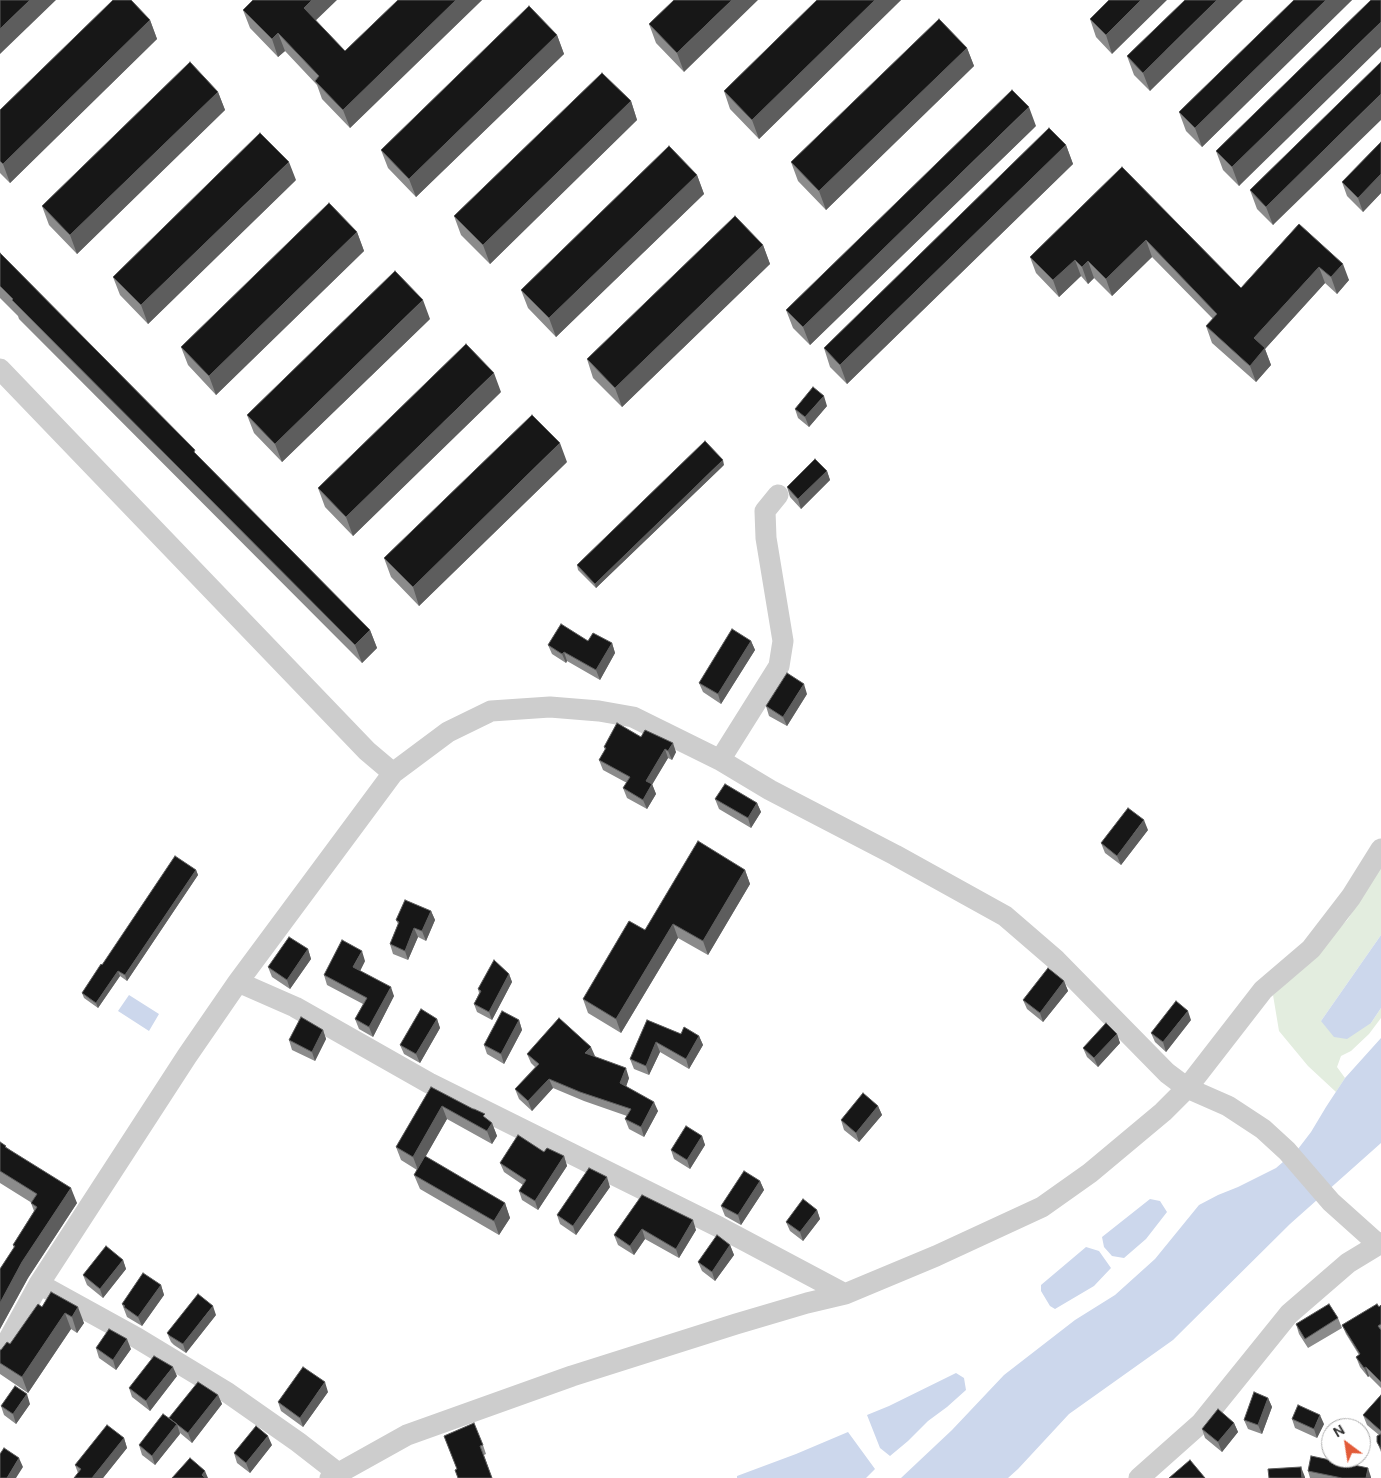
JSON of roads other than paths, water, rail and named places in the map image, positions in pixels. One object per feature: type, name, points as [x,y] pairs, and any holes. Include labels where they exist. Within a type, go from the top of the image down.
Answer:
[{"type":"street","points":[[0,369],[367,751],[393,773]]},
{"type":"street","points":[[720,760],[779,666],[783,641],[766,538],[765,511],[778,496]]},
{"type":"street","points":[[0,1355],[39,1284],[187,1056],[238,982],[393,773],[448,732],[491,710],[550,707],[600,711],[633,717],[720,760],[770,790],[895,855],[1005,916],[1056,960],[1167,1073],[1187,1088],[1228,1106],[1263,1129],[1287,1151],[1332,1202],[1380,1244],[1348,1263],[1289,1314],[1201,1423],[1139,1478]]},
{"type":"street","points":[[39,1284],[137,1338],[228,1394],[298,1442],[334,1476],[407,1435],[572,1376],[736,1324],[844,1294],[936,1256],[1042,1207],[1090,1173],[1163,1112],[1187,1088],[1263,990],[1311,949],[1351,897],[1381,849]]},
{"type":"street","points":[[238,982],[294,1007],[429,1083],[720,1227],[844,1294]]},
{"type":"water","points":[[1381,935],[1381,1008],[1371,1023],[1347,1039],[1334,1037],[1321,1021]]},
{"type":"water","points":[[129,995],[159,1014],[149,1031],[118,1011]]},
{"type":"water","points":[[1381,1038],[1381,1143],[1290,1224],[1173,1340],[1069,1414],[1008,1478],[901,1478],[952,1430],[1004,1375],[1075,1320],[1115,1295],[1155,1259],[1199,1205],[1276,1168],[1298,1149],[1345,1078]]},
{"type":"water","points":[[1150,1199],[1160,1201],[1167,1212],[1146,1239],[1124,1258],[1112,1256],[1104,1247],[1102,1237]]},
{"type":"water","points":[[1086,1247],[1099,1251],[1111,1268],[1094,1286],[1055,1309],[1050,1306],[1041,1291],[1041,1285]]},
{"type":"water","points":[[956,1373],[964,1378],[966,1390],[928,1421],[890,1456],[880,1448],[867,1415]]},
{"type":"water","points":[[848,1432],[875,1469],[866,1478],[737,1478],[737,1476]]}]
